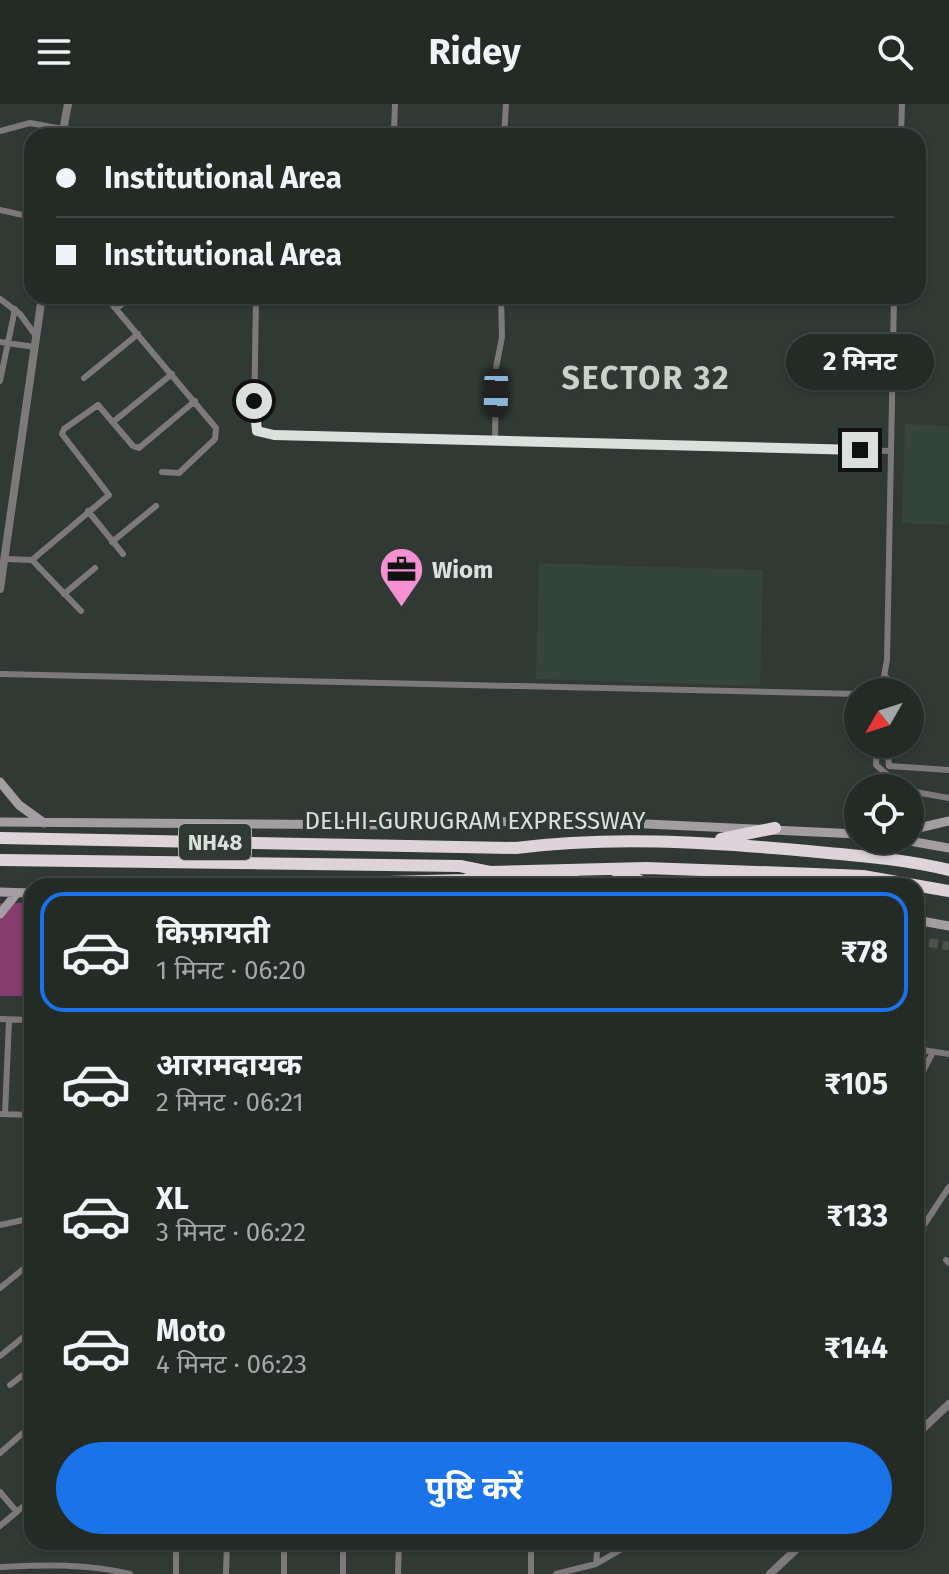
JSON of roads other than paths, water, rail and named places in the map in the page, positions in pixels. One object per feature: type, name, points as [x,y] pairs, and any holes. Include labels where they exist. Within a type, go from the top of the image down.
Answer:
[{"type":"highway","points":[[710,842],[775,828]]},
{"type":"highway","name":"DELHI-GURUGRAM EXPRESSWAY","points":[[0,838],[516,848],[546,844],[710,842],[876,856],[949,870]]},
{"type":"highway","name":"DELHI-GURUGRAM EXPRESSWAY","points":[[0,860],[466,867],[490,872],[646,868],[874,878]]},
{"type":"highway","points":[[561,871],[571,878]]},
{"type":"highway","points":[[613,871],[632,878]]},
{"type":"highway","points":[[471,878],[490,872]]},
{"type":"highway","name":"DELHI-GURUGRAM EXPRESSWAY","points":[[924,887],[949,891]]},
{"type":"main road","points":[[0,782],[19,805],[44,823]]},
{"type":"main road","points":[[0,822],[398,825],[561,820],[844,833]]},
{"type":"main road","points":[[924,827],[949,821]]},
{"type":"main road","points":[[924,844],[949,848]]},
{"type":"main road","points":[[0,892],[24,893]]},
{"type":"main road","points":[[0,914],[17,893]]},
{"type":"main road","points":[[924,921],[949,926]]},
{"type":"street","points":[[64,128],[68,104]]},
{"type":"street","points":[[394,128],[395,104]]},
{"type":"street","points":[[504,128],[506,104]]},
{"type":"street","points":[[901,128],[902,104]]},
{"type":"street","points":[[0,131],[30,123],[48,128]]},
{"type":"street","points":[[0,210],[24,215]]},
{"type":"street","points":[[0,299],[15,309],[36,336]]},
{"type":"street","points":[[0,589],[41,304]]},
{"type":"street","points":[[112,304],[195,401],[218,434],[179,473],[162,472]]},
{"type":"street","points":[[116,309],[122,304]]},
{"type":"street","points":[[256,304],[254,423],[262,434],[891,451]]},
{"type":"street","points":[[495,442],[501,304]]},
{"type":"street","points":[[886,677],[894,304]]},
{"type":"street","points":[[0,381],[3,342],[15,309]]},
{"type":"street","points":[[84,378],[138,334]]},
{"type":"street","points":[[3,342],[35,347]]},
{"type":"street","points":[[113,422],[172,374]]},
{"type":"street","points":[[6,559],[32,560],[108,497],[108,492],[63,431],[98,405],[133,446],[139,448],[195,401]]},
{"type":"street","points":[[112,542],[156,506]]},
{"type":"street","points":[[88,511],[123,554]]},
{"type":"street","points":[[32,560],[81,611]]},
{"type":"street","points":[[64,594],[95,568]]},
{"type":"street","points":[[0,674],[844,694]]},
{"type":"street","points":[[876,758],[876,765],[887,774]]},
{"type":"street","points":[[888,758],[889,766],[949,770]]},
{"type":"street","points":[[924,794],[949,798]]},
{"type":"street","points":[[0,1019],[24,1020]]},
{"type":"street","points":[[9,1020],[2,1114],[24,1115]]},
{"type":"street","points":[[924,1050],[949,1054]]},
{"type":"street","points":[[924,1069],[933,1052]]},
{"type":"street","points":[[924,1225],[949,1187]]},
{"type":"street","points":[[0,1225],[24,1220]]},
{"type":"street","points":[[0,1288],[24,1268]]},
{"type":"street","points":[[0,1356],[24,1337]]},
{"type":"street","points":[[10,1385],[24,1374]]},
{"type":"street","points":[[924,1427],[949,1404]]},
{"type":"street","points":[[0,1453],[24,1432]]},
{"type":"street","points":[[0,1492],[17,1512]]},
{"type":"street","points":[[0,1526],[24,1506]]},
{"type":"street","points":[[176,1550],[176,1574]]},
{"type":"street","points":[[226,1574],[227,1550]]},
{"type":"street","points":[[284,1550],[284,1574]]},
{"type":"street","points":[[343,1550],[343,1574]]},
{"type":"street","points":[[398,1574],[399,1550]]},
{"type":"street","points":[[531,1550],[531,1574]]},
{"type":"street","points":[[596,1564],[597,1550]]},
{"type":"street","points":[[556,1574],[596,1564],[620,1550]]},
{"type":"street","points":[[770,1574],[796,1550]]},
{"type":"street","points":[[0,1567],[63,1564],[99,1566],[130,1574]]},
{"type":"tunnel","points":[[924,941],[949,946]]},
{"type":"place","name":"Wiom","points":[[401,609]]},
{"type":"district","name":"SECTOR 32","points":[[646,378]]}]
